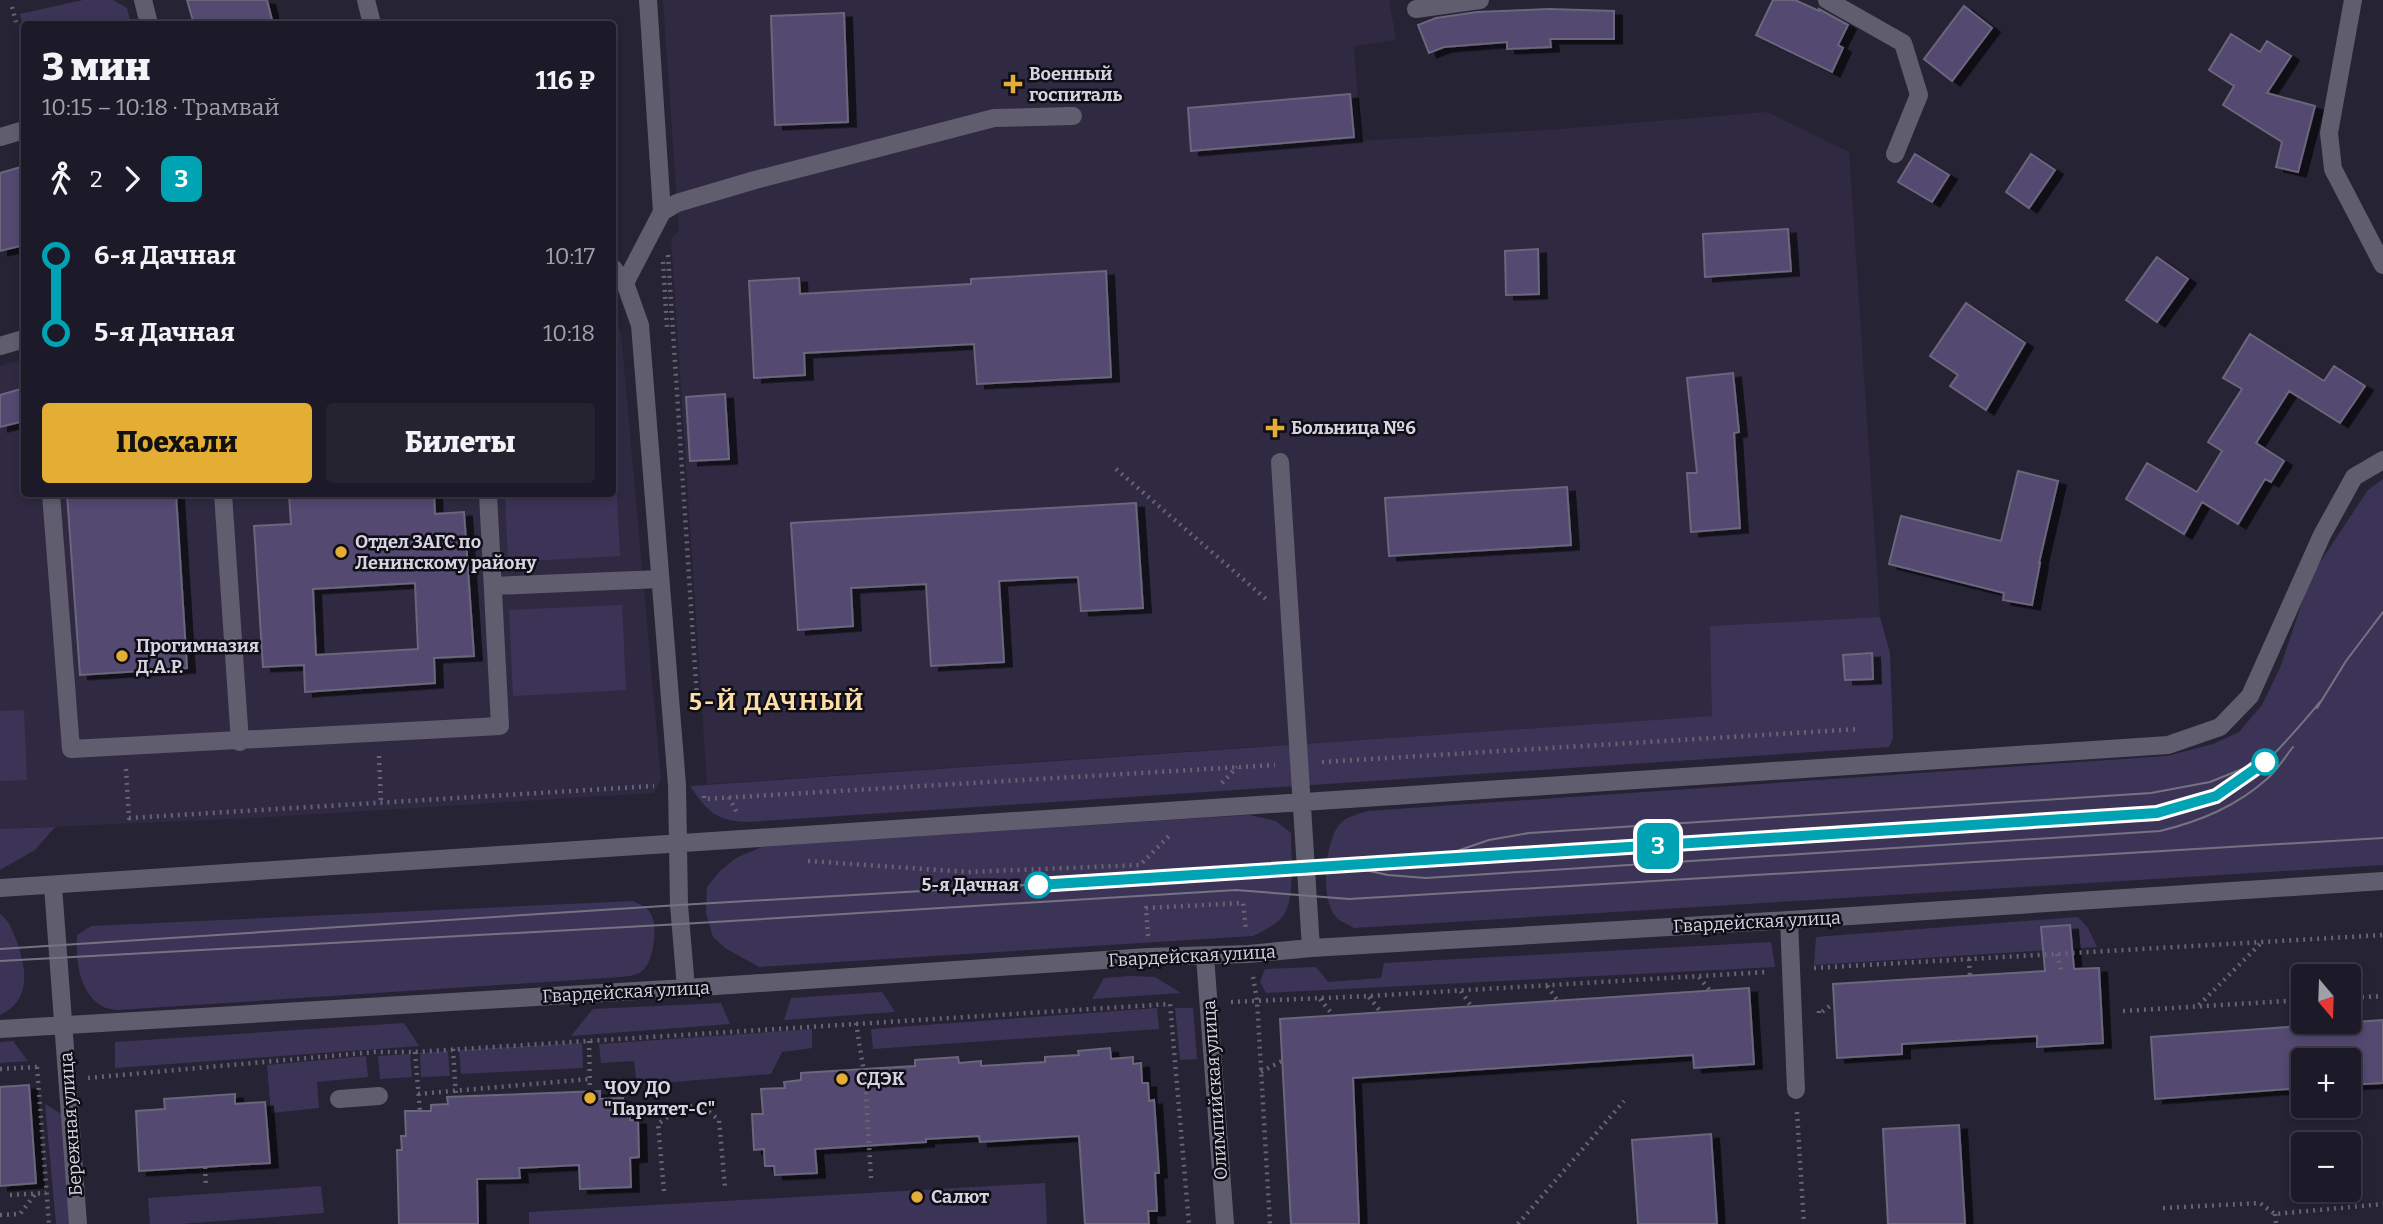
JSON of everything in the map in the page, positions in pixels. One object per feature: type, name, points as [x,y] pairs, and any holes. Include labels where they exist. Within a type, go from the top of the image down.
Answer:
[{"type":"street","points":[[143,0],[148,21]]},
{"type":"street","points":[[366,0],[371,21]]},
{"type":"street","points":[[625,283],[662,212],[648,0]]},
{"type":"street","points":[[1416,9],[1480,0]]},
{"type":"street","points":[[1827,0],[1903,43],[1919,95],[1895,154]]},
{"type":"street","points":[[2353,0],[2329,133],[2333,169],[2383,265]]},
{"type":"street","points":[[662,212],[677,204],[755,180],[994,118],[1073,116]]},
{"type":"street","points":[[0,137],[21,132]]},
{"type":"street","points":[[616,272],[625,283],[640,325],[677,785],[679,905],[686,988]]},
{"type":"street","points":[[0,346],[21,340]]},
{"type":"street","points":[[0,888],[2168,745],[2220,727],[2250,696],[2329,524],[2354,477],[2382,458]]},
{"type":"street","points":[[1280,462],[1311,948]]},
{"type":"street","points":[[51,497],[71,749],[500,726],[488,497]]},
{"type":"street","points":[[223,497],[240,741]]},
{"type":"street","points":[[493,586],[660,579]]},
{"type":"street","name":"Гвардейская улица","points":[[0,1029],[1149,957],[1248,954],[2383,881]]},
{"type":"street","name":"Бережная улица","points":[[53,886],[78,1224]]},
{"type":"street","points":[[1789,920],[1796,1090]]},
{"type":"street","name":"Олимпийская улица","points":[[1205,956],[1225,1224]]},
{"type":"street","points":[[339,1099],[379,1096]]},
{"type":"path","points":[[12,7],[16,22]]},
{"type":"path","points":[[668,253],[699,722]]},
{"type":"path","points":[[1116,469],[1290,620]]},
{"type":"path","points":[[703,792],[704,799],[1860,729]]},
{"type":"path","points":[[380,765],[381,804]]},
{"type":"path","points":[[127,784],[129,818],[677,785]]},
{"type":"path","points":[[968,872],[1140,865]]},
{"type":"path","points":[[1146,908],[1243,903]]},
{"type":"path","points":[[2197,1006],[2263,942]]},
{"type":"path","points":[[1248,954],[1257,1000],[1270,1224]]},
{"type":"path","points":[[2057,954],[2061,970]]},
{"type":"path","points":[[1969,959],[1970,975]]},
{"type":"path","points":[[1816,968],[1817,979]]},
{"type":"path","points":[[1698,976],[1710,991]]},
{"type":"path","points":[[1547,986],[1558,1001]]},
{"type":"path","points":[[1461,991],[1471,1006]]},
{"type":"path","points":[[1369,996],[1381,1012]]},
{"type":"path","points":[[2361,997],[2383,996]]},
{"type":"path","points":[[1319,999],[1333,1015]]},
{"type":"path","points":[[2123,1011],[2291,1001]]},
{"type":"path","points":[[1818,1003],[1819,1014],[1834,1003]]},
{"type":"path","points":[[89,1091],[88,1078],[374,1052],[415,1052],[1170,1004],[1189,1224]]},
{"type":"path","points":[[856,1023],[865,1079],[872,1178]]},
{"type":"path","points":[[589,1041],[590,1088]]},
{"type":"path","points":[[453,1049],[456,1094]]},
{"type":"path","points":[[415,1052],[420,1111]]},
{"type":"path","points":[[1261,1072],[1282,1061]]},
{"type":"path","points":[[0,1069],[37,1067],[49,1224]]},
{"type":"path","points":[[418,1094],[456,1094],[590,1079]]},
{"type":"path","points":[[1796,1090],[1804,1224]]},
{"type":"path","points":[[1518,1224],[1624,1101]]},
{"type":"path","points":[[664,1191],[658,1124],[679,1108],[699,1105],[719,1120],[724,1187]]},
{"type":"path","points":[[205,1167],[206,1187]]},
{"type":"path","points":[[0,1215],[20,1214],[36,1193]]},
{"type":"path","points":[[10,1195],[46,1193]]},
{"type":"path","points":[[2163,1208],[2260,1203],[2275,1214],[2383,1204]]},
{"type":"path","points":[[2275,1214],[2276,1224]]},
{"type":"shaded area","points":[[83,0],[113,0],[127,8],[130,21],[21,21],[20,14]]},
{"type":"shaded area","name":"Больница №6","points":[[663,0],[1389,0],[1396,40],[1354,46],[1361,141],[1560,129],[1767,112],[1849,152],[1880,617],[1710,626],[1713,716],[707,784],[671,238],[679,231]]},
{"type":"shaded area","points":[[616,320],[621,333],[661,780],[654,793],[253,818],[0,829],[0,366],[21,360],[21,497],[616,497]]},
{"type":"shaded area","points":[[616,479],[620,556],[508,562],[505,497],[616,497]]},
{"type":"shaded area","points":[[2383,479],[2383,865],[1354,928],[1339,920],[1328,901],[1327,860],[1334,834],[1345,820],[1368,811],[2167,756],[2213,744],[2239,732],[2262,705],[2280,668],[2311,576],[2368,490]]},
{"type":"shaded area","points":[[622,605],[626,690],[513,696],[509,610]]},
{"type":"shaded area","points":[[1880,617],[1890,653],[1893,738],[1889,747],[748,822],[720,817],[708,809],[690,786],[1712,716],[1710,626]]},
{"type":"shaded area","points":[[24,710],[27,780],[0,781],[0,711]]},
{"type":"shaded area","points":[[1249,815],[1276,821],[1291,833],[1292,874],[1288,906],[1279,920],[1253,936],[759,967],[725,948],[713,937],[706,913],[707,887],[721,870],[736,858],[764,846]]},
{"type":"shaded area","points":[[55,827],[35,850],[0,870],[0,829]]},
{"type":"shaded area","points":[[633,901],[651,914],[654,944],[642,971],[621,977],[118,1010],[104,1007],[94,1000],[83,984],[78,964],[77,935],[91,926]]},
{"type":"shaded area","points":[[0,914],[14,934],[23,963],[24,984],[17,1002],[0,1015]]},
{"type":"shaded area","points":[[2078,917],[2088,928],[2097,947],[1814,965],[1816,937]]},
{"type":"shaded area","points":[[1771,942],[1775,967],[1266,993],[1260,982],[1265,969],[1316,967],[1328,982],[1381,978],[1384,963]]},
{"type":"shaded area","points":[[1155,977],[1181,993],[1092,999],[1104,978]]},
{"type":"shaded area","points":[[882,992],[895,1012],[784,1020],[791,998]]},
{"type":"shaded area","points":[[721,1003],[730,1024],[571,1036],[593,1009]]},
{"type":"shaded area","points":[[1157,1008],[1159,1029],[873,1049],[871,1029]]},
{"type":"shaded area","points":[[1175,1008],[1193,1008],[1197,1059],[1180,1060]]},
{"type":"shaded area","points":[[404,1023],[419,1046],[115,1068],[115,1042]]},
{"type":"shaded area","points":[[812,1029],[812,1048],[782,1052],[771,1074],[637,1085],[634,1061],[601,1063],[599,1044]]},
{"type":"shaded area","points":[[13,1041],[28,1061],[0,1063],[0,1042]]},
{"type":"shaded area","points":[[582,1043],[583,1068],[461,1074],[459,1050]]},
{"type":"shaded area","points":[[448,1051],[450,1076],[421,1077],[420,1053]]},
{"type":"shaded area","points":[[410,1054],[412,1077],[380,1079],[378,1056]]},
{"type":"shaded area","points":[[366,1056],[368,1077],[317,1082],[319,1108],[271,1113],[267,1065]]},
{"type":"shaded area","points":[[45,1104],[63,1115],[70,1224],[56,1224]]},
{"type":"shaded area","name":"Салют","points":[[1045,1183],[1047,1224],[529,1224],[529,1212]]},
{"type":"shaded area","points":[[321,1186],[324,1213],[150,1224],[148,1198]]},
{"type":"building","points":[[187,0],[267,0],[272,21],[193,21]]},
{"type":"building","points":[[1773,0],[1795,0],[1848,25],[1838,45],[1843,48],[1832,72],[1756,35]]},
{"type":"building","points":[[1964,6],[1992,28],[1952,81],[1924,59]]},
{"type":"building","points":[[1549,9],[1614,11],[1614,39],[1550,39],[1551,47],[1507,49],[1507,42],[1444,47],[1429,53],[1418,25],[1436,18],[1477,12]]},
{"type":"building","points":[[844,13],[848,122],[775,125],[771,16]]},
{"type":"building","points":[[2231,34],[2260,52],[2267,41],[2291,56],[2267,93],[2315,106],[2298,172],[2276,167],[2282,142],[2223,105],[2234,86],[2209,70]]},
{"type":"building","points":[[1350,94],[1354,137],[1191,151],[1188,108]]},
{"type":"building","points":[[1915,154],[1949,175],[1932,202],[1898,182]]},
{"type":"building","points":[[2031,154],[2055,170],[2029,208],[2006,192]]},
{"type":"building","points":[[21,167],[21,246],[0,251],[0,173]]},
{"type":"building","points":[[1788,229],[1791,271],[1705,277],[1703,234]]},
{"type":"building","points":[[1538,249],[1539,294],[1506,295],[1505,251]]},
{"type":"building","points":[[2157,257],[2188,279],[2157,322],[2126,300]]},
{"type":"building","points":[[1106,271],[1111,377],[977,384],[974,344],[804,353],[805,375],[754,378],[749,281],[799,278],[800,294],[971,284],[971,279]]},
{"type":"building","points":[[1966,303],[2025,343],[1986,410],[1950,386],[1958,375],[1930,356]]},
{"type":"building","points":[[2250,334],[2324,381],[2334,366],[2365,386],[2340,423],[2289,391],[2256,443],[2284,461],[2271,482],[2265,479],[2238,524],[2202,502],[2184,534],[2126,499],[2147,463],[2197,492],[2222,451],[2208,442],[2242,389],[2223,378]]},
{"type":"building","points":[[1733,373],[1739,432],[1734,433],[1740,528],[1691,532],[1687,473],[1697,473],[1687,378]]},
{"type":"building","points":[[21,389],[21,422],[0,427],[0,395]]},
{"type":"building","points":[[725,394],[729,459],[690,461],[686,397]]},
{"type":"building","points":[[2018,471],[2058,481],[2032,605],[2003,600],[2004,593],[1889,564],[1901,516],[2001,541]]},
{"type":"building","points":[[1567,487],[1571,545],[1389,556],[1385,498]]},
{"type":"building","points":[[67,497],[176,497],[187,668],[80,675]]},
{"type":"building","points":[[289,497],[434,497],[435,514],[464,512],[474,656],[434,658],[435,683],[305,692],[304,665],[263,667],[254,526],[291,524]],"holes":[[[415,583],[418,649],[316,655],[313,589]]]},
{"type":"building","points":[[1136,503],[1143,608],[1081,611],[1078,577],[999,581],[1004,662],[931,666],[926,584],[851,588],[853,626],[798,630],[791,523]]},
{"type":"building","points":[[1872,653],[1873,679],[1845,680],[1843,655]]},
{"type":"building","points":[[2070,925],[2074,969],[2099,968],[2103,1043],[2037,1047],[2037,1036],[1902,1044],[1902,1054],[1837,1058],[1833,984],[2045,971],[2041,927]]},
{"type":"building","points":[[1749,988],[1754,1064],[1694,1068],[1693,1055],[1353,1078],[1359,1224],[1291,1224],[1280,1019]]},
{"type":"building","points":[[2383,1020],[2383,1083],[2361,1084],[2361,1048],[2291,1048],[2291,1089],[2155,1099],[2151,1037],[2291,1027],[2291,1034],[2361,1034],[2361,1022]]},
{"type":"building","points":[[1110,1048],[1111,1059],[1133,1057],[1133,1064],[1141,1063],[1142,1083],[1148,1083],[1149,1101],[1154,1100],[1159,1173],[1155,1173],[1157,1211],[1148,1211],[1149,1224],[1085,1224],[1079,1136],[980,1142],[979,1136],[815,1149],[817,1173],[775,1175],[774,1166],[765,1166],[764,1149],[754,1150],[752,1114],[763,1114],[761,1089],[785,1088],[784,1082],[801,1080],[801,1073],[915,1066],[915,1060],[958,1057],[959,1063],[981,1061],[981,1066],[1045,1062],[1045,1057],[1079,1055],[1078,1051]]},
{"type":"building","points":[[29,1085],[36,1183],[0,1186],[0,1087]]},
{"type":"building","points":[[600,1091],[600,1099],[623,1098],[624,1106],[629,1106],[630,1120],[638,1120],[639,1157],[630,1158],[631,1187],[580,1189],[579,1165],[519,1168],[520,1178],[477,1179],[478,1224],[399,1224],[397,1150],[402,1150],[401,1136],[406,1136],[405,1111],[431,1111],[431,1105],[448,1104],[447,1097]]},
{"type":"building","points":[[235,1094],[235,1104],[265,1102],[270,1163],[139,1171],[136,1111],[165,1109],[164,1099]]},
{"type":"building","points":[[1959,1125],[1965,1224],[1888,1224],[1883,1129]]},
{"type":"building","points":[[1711,1134],[1717,1224],[1638,1224],[1632,1140]]},
{"type":"tram line","points":[[2317,708],[2346,661],[2383,612]]},
{"type":"tram line","points":[[0,949],[679,905],[1305,869],[2157,813],[2208,799],[2245,779],[2273,755],[2321,701]]},
{"type":"tram line","points":[[1365,870],[1426,878],[2160,831],[2204,817],[2244,797],[2272,774],[2293,747]]},
{"type":"tram line","name":"3","points":[[1038,885],[2157,813],[2216,796],[2265,762]]},
{"type":"tram line","points":[[1448,854],[1489,840],[1529,833],[2151,793],[2210,782],[2252,765]]},
{"type":"tram line","points":[[0,961],[681,924],[1236,890],[1349,899],[2383,838]]},
{"type":"place","name":"Военный госпиталь","points":[[1013,84]]},
{"type":"place","name":"Больница №6","points":[[1275,428]]},
{"type":"place","name":"Отдел ЗАГС по Ленинскому району","points":[[341,552]]},
{"type":"place","name":"Прогимназия Д.А.Р.","points":[[122,656]]},
{"type":"place","name":"5-я Дачная","points":[[1038,885]]},
{"type":"place","name":"СДЭК","points":[[842,1079]]},
{"type":"place","name":"ЧОУ ДО \"Паритет-С\"","points":[[590,1098]]},
{"type":"place","name":"Салют","points":[[917,1197]]},
{"type":"district","name":"5-Й ДАЧНЫЙ","points":[[777,702]]}]
